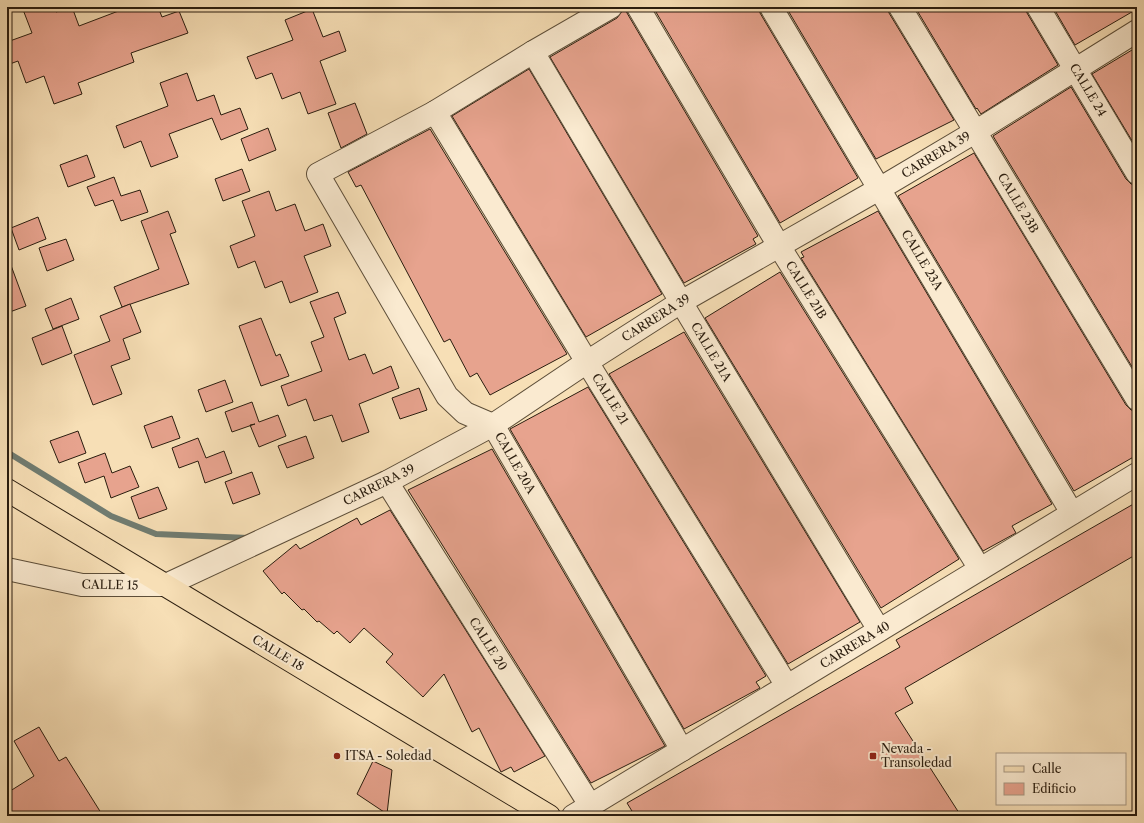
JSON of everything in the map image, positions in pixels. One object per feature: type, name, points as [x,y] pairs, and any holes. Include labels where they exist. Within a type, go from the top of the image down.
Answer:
[{"type":"main road","name":"CALLE 18","points":[[7,490],[549,816]]},
{"type":"street","points":[[435,112],[610,7]]},
{"type":"street","name":"CALLE 21B","points":[[638,7],[779,246],[980,569]]},
{"type":"street","name":"CALLE 23A","points":[[771,7],[1072,513]]},
{"type":"street","name":"CALLE 23B","points":[[900,7],[1137,399]]},
{"type":"street","name":"CALLE 24","points":[[1038,7],[1076,68],[1137,173]]},
{"type":"street","name":"CARRERA 39","points":[[166,585],[387,482],[493,425],[587,362],[681,302],[879,189],[975,132],[1076,68],[1137,32]]},
{"type":"street","name":"CALLE 21A","points":[[533,52],[681,302],[879,630]]},
{"type":"street","name":"CALLE 20A","points":[[435,112],[318,174],[447,396],[465,412],[493,425],[682,750]]},
{"type":"street","name":"CALLE 21","points":[[435,112],[787,686]]},
{"type":"street","name":"CARRERA 40","points":[[582,811],[1137,474]]},
{"type":"street","name":"CALLE 20","points":[[387,482],[582,811]]},
{"type":"street","name":"CALLE 15","points":[[7,569],[82,585],[166,585]]},
{"type":"building","points":[[22,7],[54,7],[56,12],[72,7],[79,26],[129,7],[158,7],[162,17],[179,11],[188,33],[131,53],[134,62],[78,83],[82,94],[54,104],[44,76],[26,83],[18,61],[7,65],[7,42],[32,33]]},
{"type":"building","points":[[653,7],[759,7],[760,13],[858,178],[780,223]]},
{"type":"building","points":[[786,7],[888,7],[889,13],[954,120],[876,159]]},
{"type":"building","points":[[915,7],[1026,7],[1027,13],[1058,65],[981,114],[977,108],[976,109]]},
{"type":"building","points":[[1053,7],[1137,7],[1137,9],[1075,45]]},
{"type":"building","points":[[312,9],[323,37],[339,31],[346,51],[320,61],[336,104],[308,114],[300,92],[282,99],[272,73],[256,79],[247,57],[293,40],[285,20]]},
{"type":"building","points":[[626,9],[758,236],[753,239],[756,244],[684,283],[550,57],[617,18],[622,11]]},
{"type":"building","points":[[1137,47],[1137,149],[1092,74]]},
{"type":"building","points":[[529,69],[662,294],[586,337],[452,116]]},
{"type":"building","points":[[187,73],[197,101],[214,95],[221,115],[240,108],[248,129],[221,140],[212,118],[169,134],[178,157],[151,167],[141,141],[124,148],[116,126],[168,106],[160,83]]},
{"type":"building","points":[[1071,87],[1126,179],[1131,184],[1137,185],[1137,375],[993,136]]},
{"type":"building","points":[[355,103],[367,134],[341,148],[328,113]]},
{"type":"building","points":[[268,128],[276,150],[249,161],[241,139]]},
{"type":"building","points":[[430,129],[567,354],[490,395],[477,373],[470,377],[450,339],[444,342],[361,185],[356,187],[348,172]]},
{"type":"building","points":[[974,153],[1126,405],[1131,410],[1137,411],[1137,455],[1074,491],[898,196]]},
{"type":"building","points":[[87,155],[95,177],[68,187],[60,165]]},
{"type":"building","points":[[242,169],[250,191],[223,201],[215,179]]},
{"type":"building","points":[[114,177],[121,196],[140,190],[148,212],[121,221],[113,200],[95,206],[87,187]]},
{"type":"building","points":[[269,191],[276,211],[295,204],[305,231],[323,224],[331,246],[304,256],[318,292],[290,303],[282,281],[265,288],[255,261],[238,268],[230,246],[255,236],[242,201]]},
{"type":"building","points":[[168,211],[176,232],[170,234],[189,284],[122,307],[114,287],[159,269],[141,221]]},
{"type":"building","points":[[878,211],[1052,504],[1012,526],[1016,533],[983,551],[801,258],[804,257],[801,252]]},
{"type":"building","points":[[38,217],[46,239],[19,250],[11,228]]},
{"type":"building","points":[[66,239],[74,260],[47,271],[39,248]]},
{"type":"building","points":[[7,260],[9,260],[26,306],[7,313]]},
{"type":"building","points":[[780,272],[959,559],[881,608],[705,318]]},
{"type":"building","points":[[338,292],[346,313],[334,318],[349,360],[365,354],[373,374],[391,366],[399,388],[359,404],[369,432],[342,442],[332,415],[314,421],[306,399],[288,406],[281,386],[322,371],[311,342],[324,337],[310,302]]},
{"type":"building","points":[[71,298],[79,319],[53,329],[45,309]]},
{"type":"building","points":[[130,304],[141,332],[123,339],[130,359],[111,366],[122,394],[93,405],[74,355],[110,341],[100,316]]},
{"type":"building","points":[[261,318],[276,356],[280,354],[289,376],[261,386],[239,326]]},
{"type":"building","points":[[62,326],[72,353],[42,365],[32,338]]},
{"type":"building","points":[[684,332],[860,622],[788,664],[609,374]]},
{"type":"building","points":[[225,380],[233,402],[206,412],[198,390]]},
{"type":"building","points":[[588,387],[766,676],[756,682],[760,688],[684,729],[510,429]]},
{"type":"building","points":[[419,388],[427,410],[400,419],[392,398]]},
{"type":"building","points":[[252,402],[259,422],[278,415],[286,436],[259,447],[250,426],[232,432],[225,412]]},
{"type":"building","points":[[172,416],[180,438],[152,448],[144,426]]},
{"type":"building","points":[[78,431],[86,453],[59,463],[50,441]]},
{"type":"building","points":[[306,436],[314,458],[287,468],[278,446]]},
{"type":"building","points":[[198,438],[206,458],[224,451],[232,473],[205,483],[198,461],[179,468],[172,448]]},
{"type":"building","points":[[492,449],[665,746],[591,783],[408,490]]},
{"type":"building","points":[[105,453],[112,473],[130,466],[139,487],[111,498],[104,476],[85,483],[78,463]]},
{"type":"building","points":[[252,472],[260,494],[233,504],[225,482]]},
{"type":"building","points":[[158,487],[167,509],[139,519],[131,497]]},
{"type":"building","points":[[1137,502],[1137,554],[905,688],[913,703],[895,713],[961,816],[635,816],[627,803],[900,647],[896,640]]},
{"type":"building","points":[[390,510],[545,756],[514,772],[511,767],[501,772],[479,728],[472,732],[444,674],[423,697],[386,662],[393,654],[364,628],[350,643],[337,631],[334,634],[319,621],[317,622],[304,609],[302,610],[284,592],[282,594],[263,571],[296,544],[300,549],[357,518],[361,525]]},
{"type":"building","points":[[39,727],[59,761],[66,757],[103,816],[7,816],[7,793],[34,776],[14,741]]},
{"type":"building","points":[[373,761],[392,770],[387,814],[357,794]]},
{"type":"waterway","points":[[7,452],[111,516],[156,534],[248,538]]},
{"type":"place","name":"ITSA - Soledad","points":[[337,756]]},
{"type":"place","name":"Nevada - Transoledad","points":[[873,756]]}]
